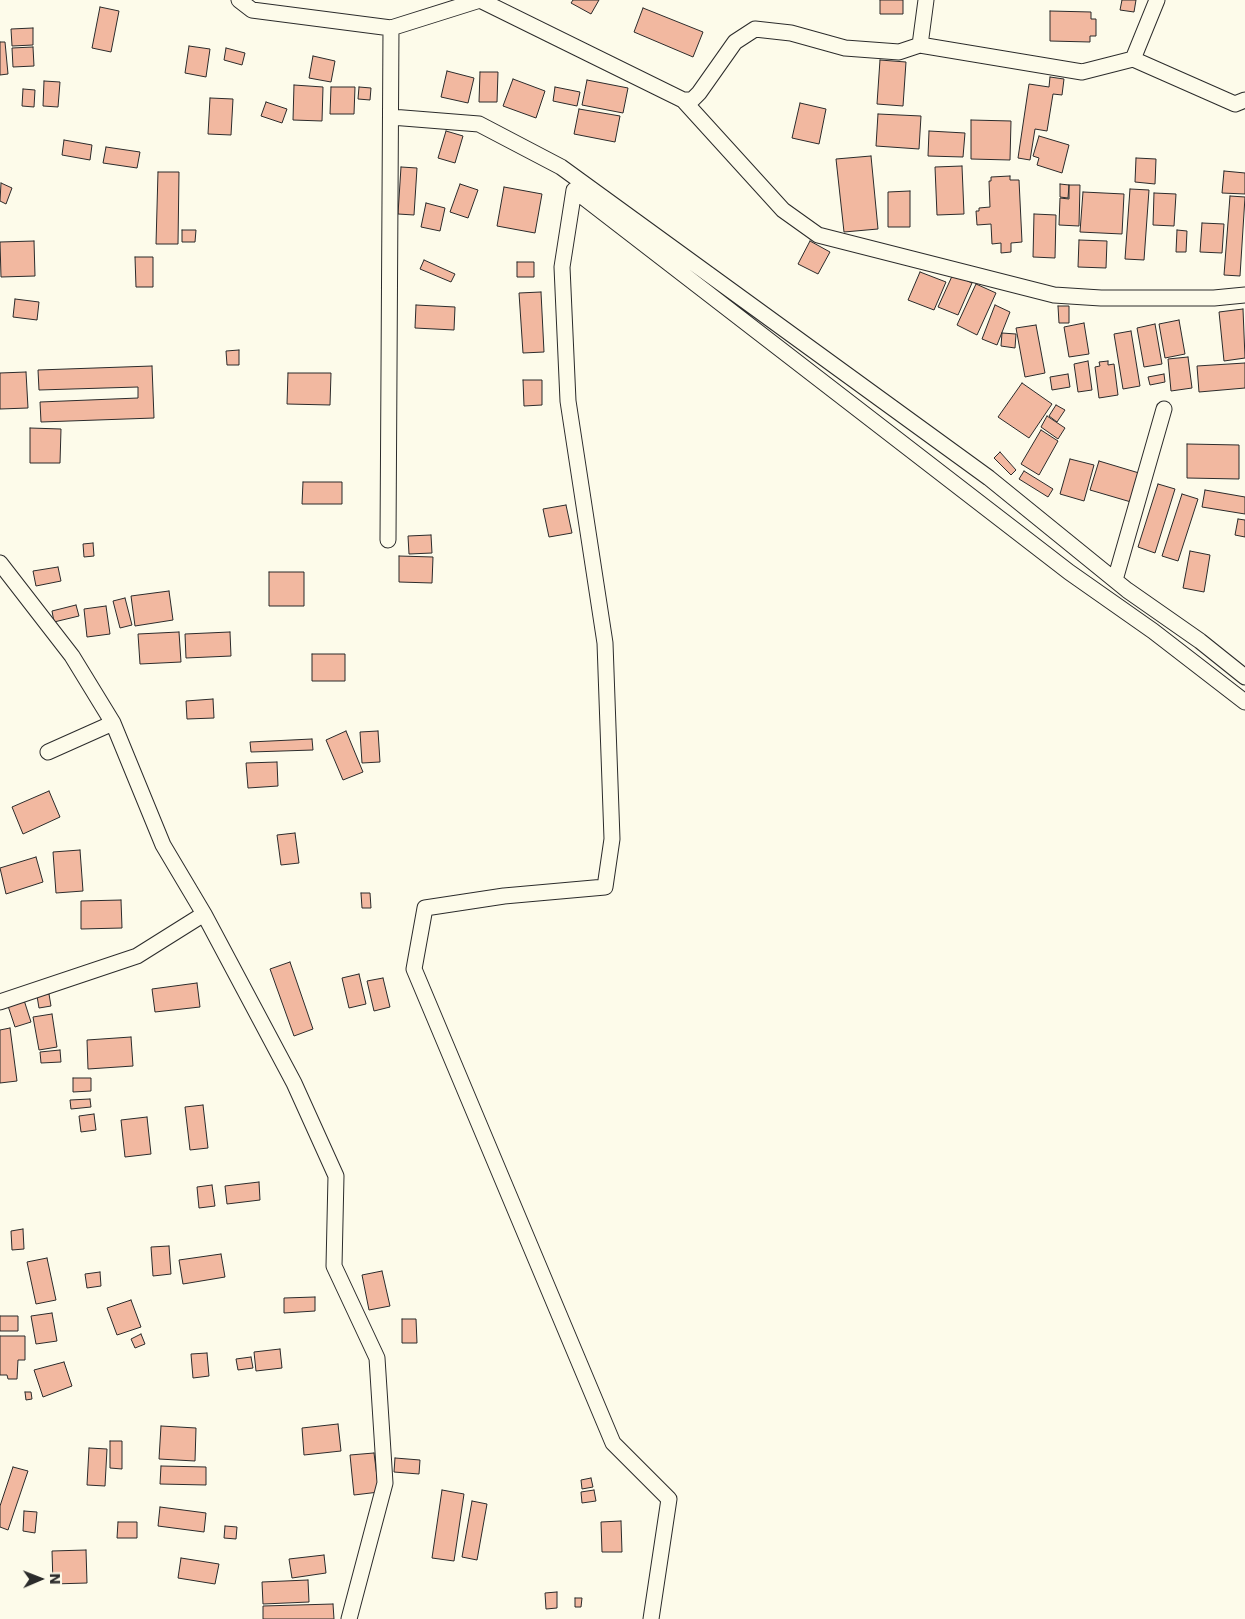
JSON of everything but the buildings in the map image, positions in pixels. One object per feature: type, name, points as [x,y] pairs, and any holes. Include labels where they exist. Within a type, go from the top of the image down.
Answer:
[{"type":"street","points":[[239,0],[252,10],[391,28],[480,0],[682,100],[783,210],[818,234],[1054,295],[1101,298],[1214,298],[1245,295]]},
{"type":"street","points":[[920,45],[926,0]]},
{"type":"street","points":[[1133,59],[1157,0]]},
{"type":"street","points":[[388,540],[391,28]]},
{"type":"street","points":[[682,100],[692,100],[735,42],[755,30],[791,33],[845,48],[898,52],[920,45],[1082,72],[1133,59],[1235,104],[1245,100]]},
{"type":"street","points":[[391,117],[479,124],[560,168],[989,478],[1114,580],[1245,677]]},
{"type":"street","points":[[651,1619],[669,1498],[613,1442],[414,969],[424,908],[504,896],[605,887],[612,839],[605,643],[568,401],[562,266],[574,190],[1069,572],[1153,630],[1245,702]]},
{"type":"street","points":[[1114,580],[1164,409]]},
{"type":"street","points":[[0,563],[72,656],[113,723],[163,845],[204,914],[294,1083],[336,1176],[334,1266],[377,1358],[385,1484],[350,1619]]},
{"type":"street","points":[[48,752],[113,723]]},
{"type":"street","points":[[0,1002],[137,956],[204,914]]}]
